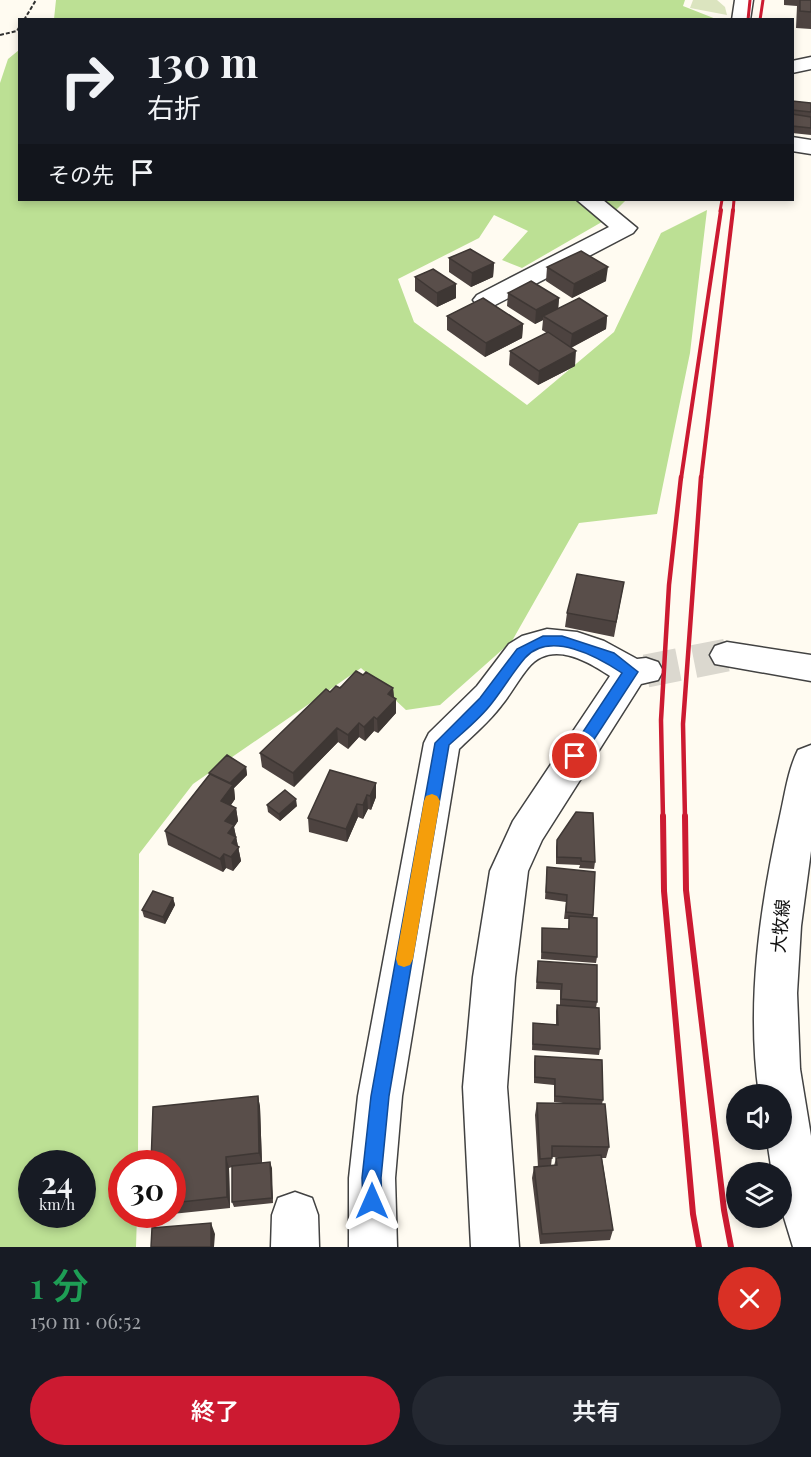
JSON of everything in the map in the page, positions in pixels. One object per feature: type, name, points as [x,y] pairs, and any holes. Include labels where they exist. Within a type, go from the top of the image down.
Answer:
[{"type":"street","points":[[794,67],[811,63]]},
{"type":"street","points":[[794,144],[811,147]]},
{"type":"street","points":[[486,300],[626,228],[590,201]]},
{"type":"street","points":[[373,1247],[372,1178],[380,1096],[442,743],[485,702],[522,652],[543,642],[562,641],[609,657],[638,672],[526,832],[509,871],[494,977],[485,1087],[495,1247]]},
{"type":"street","points":[[727,655],[811,668]]},
{"type":"street","name":"大牧線","points":[[779,1084],[776,997],[782,903],[792,842],[811,760]]},
{"type":"street","name":"大牧線","points":[[791,1150],[796,1180],[811,1233]]},
{"type":"path","points":[[25,18],[36,0]]},
{"type":"path","points":[[0,36],[18,29]]},
{"type":"green space","points":[[56,0],[685,0],[683,6],[713,18],[54,18]]},
{"type":"green space","points":[[693,0],[717,0],[725,7],[727,15],[690,8]]},
{"type":"green space","points":[[18,51],[18,201],[625,201],[607,219],[522,268],[502,260],[528,231],[494,215],[479,238],[398,279],[414,322],[527,405],[614,332],[661,233],[707,210],[690,353],[657,514],[579,523],[512,641],[440,705],[406,710],[361,668],[193,784],[139,854],[138,1150],[108,1150],[108,1228],[137,1228],[136,1247],[0,1247],[0,83],[8,59]]},
{"type":"building","points":[[800,0],[811,0],[811,12],[800,11]]},
{"type":"building","points":[[794,101],[811,103],[811,112],[794,110]]},
{"type":"building","points":[[794,114],[811,117],[811,128],[794,126]]},
{"type":"building","points":[[470,249],[494,263],[472,273],[449,258]]},
{"type":"building","points":[[581,251],[608,267],[574,284],[547,267]]},
{"type":"building","points":[[433,269],[456,284],[437,293],[415,277]]},
{"type":"building","points":[[531,281],[559,298],[536,310],[508,293]]},
{"type":"building","points":[[483,298],[523,324],[486,343],[447,316]]},
{"type":"building","points":[[579,298],[607,316],[572,334],[543,316]]},
{"type":"building","points":[[548,332],[576,351],[539,371],[510,351]]},
{"type":"building","points":[[577,574],[624,582],[616,622],[567,613]]},
{"type":"building","points":[[356,671],[363,675],[366,672],[393,688],[388,694],[396,699],[377,719],[374,717],[364,727],[359,723],[348,735],[337,728],[293,773],[260,753],[326,689],[330,692],[336,686],[340,688]]},
{"type":"building","points":[[227,755],[246,767],[230,783],[209,773]]},
{"type":"building","points":[[330,770],[376,783],[363,805],[357,804],[346,829],[308,818]]},
{"type":"building","points":[[210,774],[233,785],[221,801],[236,808],[225,821],[234,825],[228,833],[236,837],[232,843],[239,847],[231,857],[224,854],[220,859],[165,831]]},
{"type":"building","points":[[285,790],[296,799],[279,814],[267,805]]},
{"type":"building","points":[[576,812],[593,813],[595,862],[581,861],[581,858],[557,857],[557,840]]},
{"type":"building","points":[[547,867],[595,872],[593,915],[566,912],[567,895],[546,892]]},
{"type":"building","points":[[153,891],[173,898],[163,917],[142,910]]},
{"type":"building","points":[[569,916],[597,918],[597,957],[542,952],[542,928],[569,929]]},
{"type":"building","points":[[538,961],[597,965],[597,1002],[561,999],[562,984],[537,982]]},
{"type":"building","points":[[557,1005],[599,1008],[600,1049],[533,1044],[533,1023],[558,1025]]},
{"type":"building","points":[[535,1056],[602,1060],[603,1100],[555,1096],[555,1079],[535,1077]]},
{"type":"building","points":[[258,1096],[259,1153],[226,1157],[227,1197],[186,1201],[186,1150],[151,1150],[153,1107]]},
{"type":"building","points":[[537,1103],[605,1104],[609,1147],[552,1146],[552,1158],[540,1159]]},
{"type":"building","points":[[601,1155],[613,1230],[542,1234],[534,1167],[557,1165],[556,1158]]},
{"type":"building","points":[[270,1162],[272,1198],[232,1202],[232,1166]]},
{"type":"building","points":[[211,1223],[211,1247],[151,1247],[152,1228],[186,1228],[186,1225]]},
{"type":"tunnel","points":[[646,671],[727,655]]},
{"type":"railway","points":[[748,18],[750,0]]},
{"type":"railway","points":[[760,18],[763,0]]},
{"type":"railway","points":[[720,211],[722,201]]},
{"type":"railway","points":[[733,211],[734,201]]},
{"type":"railway","points":[[681,479],[721,210]]},
{"type":"railway","points":[[701,479],[733,210]]},
{"type":"railway","points":[[663,818],[661,720],[669,585],[681,477]]},
{"type":"railway","points":[[685,818],[683,724],[701,477]]},
{"type":"railway","points":[[663,816],[664,891],[693,1214],[699,1247]]},
{"type":"railway","points":[[685,816],[686,890],[724,1210],[731,1247]]},
{"type":"slow traffic","points":[[404,959],[432,801]]},
{"type":"route","points":[[372,1201],[380,1096],[442,743],[485,702],[522,652],[543,642],[562,641],[609,657],[631,672],[575,756]]}]
